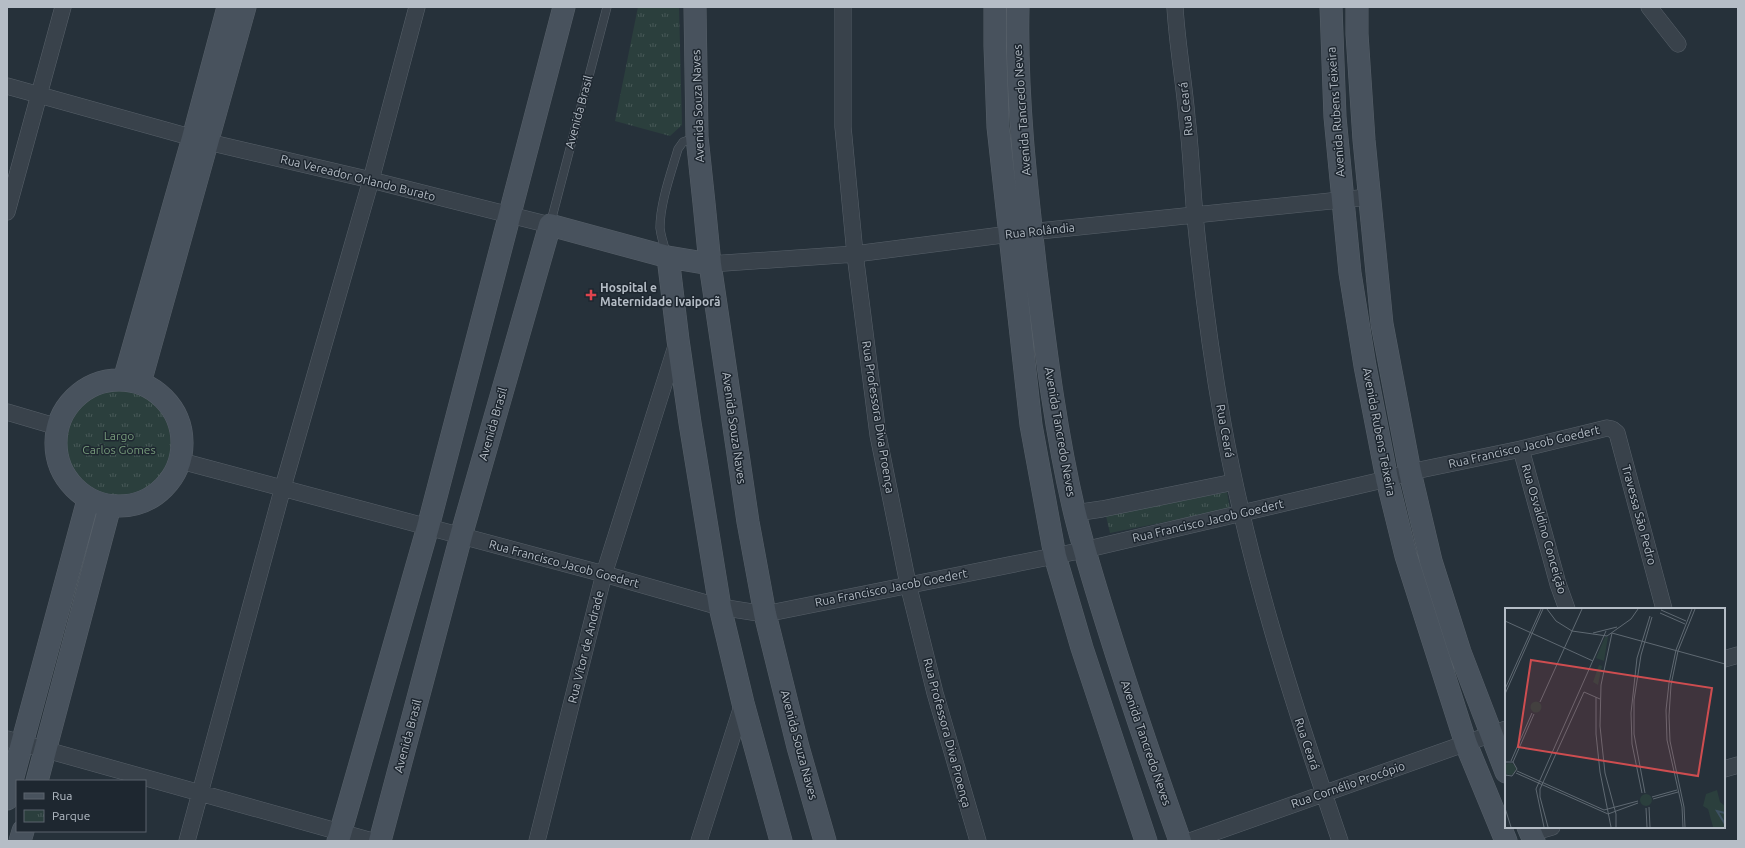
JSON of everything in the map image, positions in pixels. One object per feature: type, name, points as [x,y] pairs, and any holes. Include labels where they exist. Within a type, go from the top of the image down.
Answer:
[{"type":"street","points":[[7,212],[63,7]]},
{"type":"street","points":[[201,140],[228,7]]},
{"type":"street","points":[[132,382],[201,140],[245,7]]},
{"type":"street","points":[[187,841],[283,487],[371,180],[417,7]]},
{"type":"street","points":[[339,837],[428,527],[564,7]]},
{"type":"street","name":"Avenida Souza Naves","points":[[695,7],[697,137],[710,264],[748,522],[765,614],[798,747],[825,841]]},
{"type":"street","name":"Rua Professora Diva Proença","points":[[843,7],[843,127],[855,254],[878,435],[908,584],[935,693],[978,841]]},
{"type":"street","name":"Avenida Tancredo Neves","points":[[996,7],[995,46],[998,127],[1031,425],[1055,556],[1082,648],[1146,841]]},
{"type":"street","name":"Avenida Tancredo Neves","points":[[1018,7],[1017,40],[1022,133],[1031,232],[1042,320],[1058,426],[1075,513],[1084,550],[1146,749],[1180,841]]},
{"type":"street","name":"Rua Ceará","points":[[1175,7],[1176,32],[1187,117],[1195,216],[1208,323],[1223,423],[1234,482],[1266,613],[1291,695],[1340,841]]},
{"type":"street","name":"Avenida Rubens Teixeira","points":[[1331,7],[1335,117],[1350,274],[1387,479],[1406,556],[1466,744],[1506,841]]},
{"type":"street","name":"Avenida Rubens Teixeira","points":[[1357,7],[1358,42],[1369,197],[1382,324],[1410,472],[1431,561],[1460,652],[1498,732],[1505,767]]},
{"type":"street","points":[[1649,7],[1678,44]]},
{"type":"street","name":"Rua Vereador Orlando Burato","points":[[7,86],[201,140],[371,180],[550,225],[668,257],[710,264]]},
{"type":"street","name":"Rua Rolândia","points":[[710,264],[855,254],[1010,234],[1342,201],[1369,197]]},
{"type":"street","name":"Avenida Brasil","points":[[380,841],[461,536],[550,225]]},
{"type":"street","points":[[668,257],[678,340],[720,607],[743,703],[781,841]]},
{"type":"street","name":"Rua Vítor de Andrade","points":[[537,841],[604,574],[678,340]]},
{"type":"street","points":[[103,382],[132,382],[157,392],[171,406],[180,423],[183,442],[181,461],[173,477],[161,491],[146,501],[128,506],[110,506],[88,500],[67,479],[59,463],[56,445],[58,427],[67,407],[83,391],[103,382]]},
{"type":"street","points":[[7,412],[58,427]]},
{"type":"street","name":"Rua Francisco Jacob Goedert","points":[[181,461],[283,487],[720,607],[765,614],[908,584],[1084,550],[1241,514],[1387,479],[1410,472],[1521,449],[1607,428]]},
{"type":"street","name":"Travessa São Pedro","points":[[1607,428],[1612,428],[1617,433],[1664,608]]},
{"type":"street","name":"Rua Osvaldino Conceição","points":[[1521,449],[1558,584],[1568,608]]},
{"type":"street","points":[[1075,513],[1102,509],[1234,482]]},
{"type":"street","points":[[7,799],[15,741],[88,500]]},
{"type":"street","points":[[37,780],[110,506]]},
{"type":"street","points":[[1725,659],[1738,655]]},
{"type":"street","points":[[699,841],[743,703]]},
{"type":"street","name":"Rua Cornélio Procópio","points":[[1190,841],[1498,732]]},
{"type":"street","points":[[15,741],[201,793],[339,837],[372,841]]},
{"type":"street","points":[[1725,769],[1738,765]]},
{"type":"street","points":[[1531,834],[1549,828]]},
{"type":"lane","name":"Avenida Brasil","points":[[550,225],[607,7]]},
{"type":"lane","points":[[668,257],[660,227],[662,210],[678,149],[683,142],[697,137]]},
{"type":"green space","points":[[638,7],[679,7],[682,125],[670,136],[615,121]]},
{"type":"green space","name":"Largo Carlos Gomes","points":[[119,391],[139,395],[148,400],[162,414],[167,423],[171,443],[167,463],[162,472],[148,486],[139,491],[119,495],[99,491],[90,486],[76,472],[71,463],[67,443],[71,423],[76,414],[90,400],[99,395]]},
{"type":"green space","points":[[1227,492],[1230,509],[1110,533],[1106,516]]},
{"type":"place","name":"Hospital e Maternidade Ivaiporã","points":[[591,295]]}]
